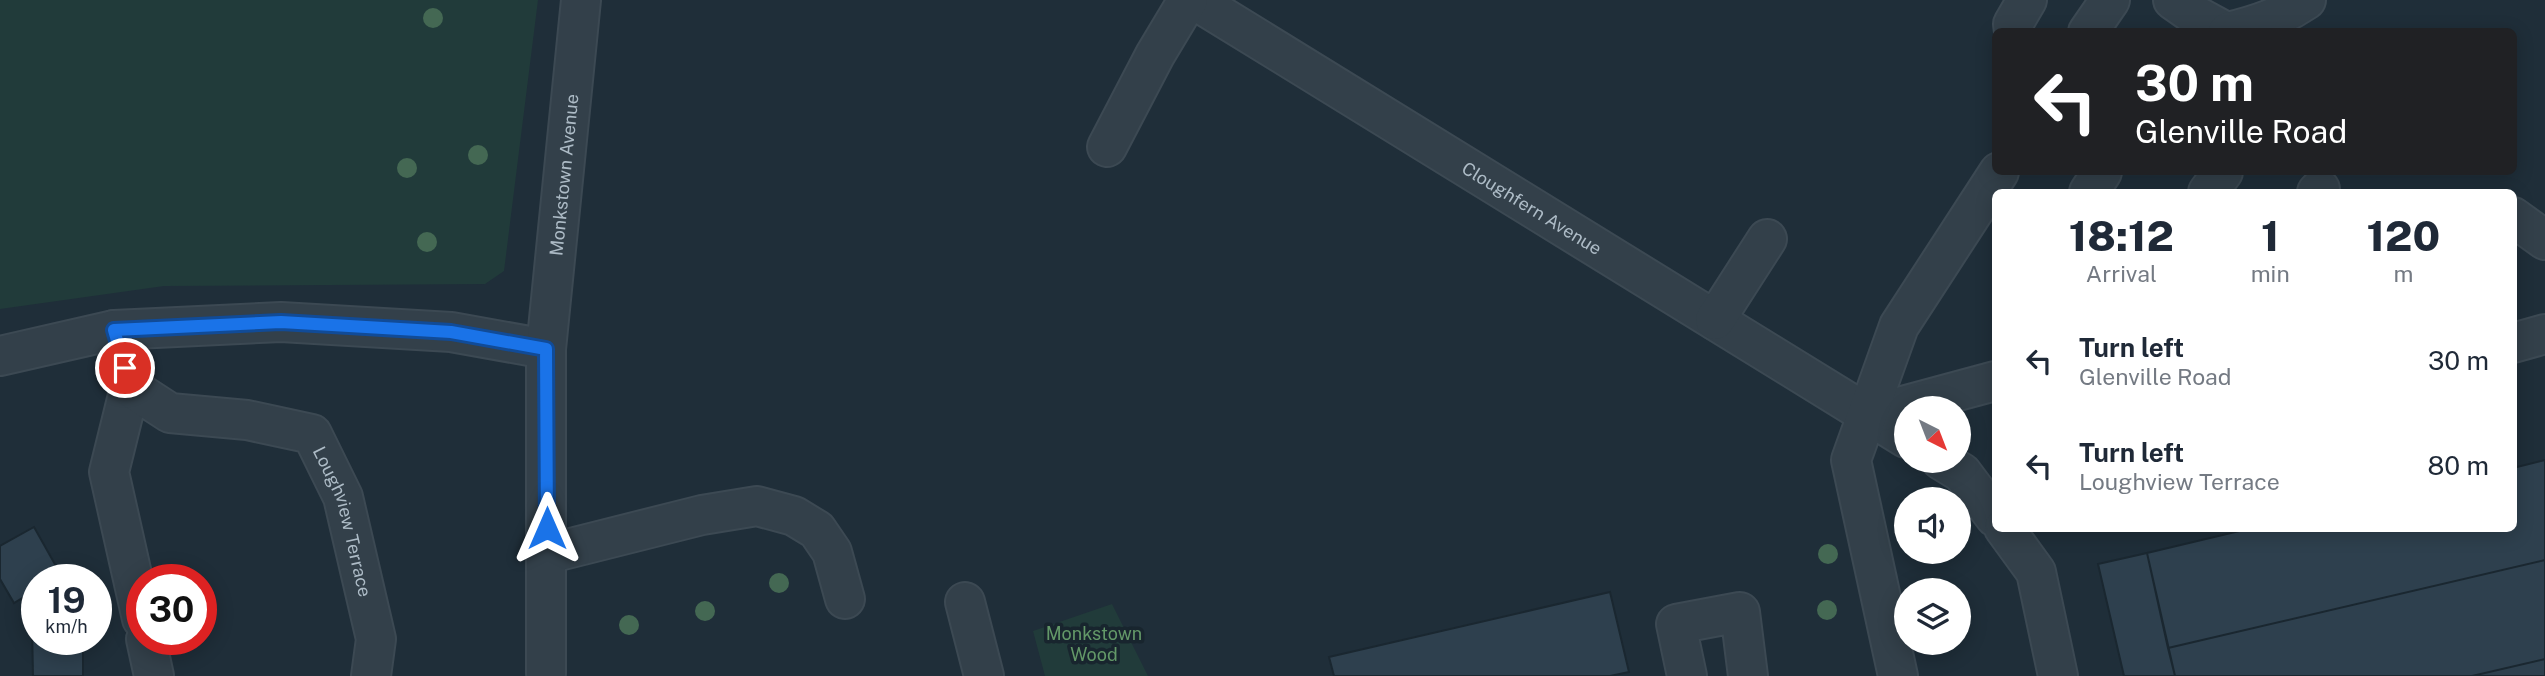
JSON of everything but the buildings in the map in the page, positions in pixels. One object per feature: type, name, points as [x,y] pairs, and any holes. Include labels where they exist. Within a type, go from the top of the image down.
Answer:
[{"type":"street","name":"Monkstown Avenue","points":[[546,673],[546,349],[581,0]]},
{"type":"street","points":[[1107,146],[1154,55],[1188,0]]},
{"type":"street","name":"Cloughfern Avenue","points":[[1195,0],[1894,431]]},
{"type":"street","points":[[2014,28],[2013,24],[2027,0]]},
{"type":"street","points":[[2091,28],[2110,0]]},
{"type":"street","points":[[2173,0],[2219,28]]},
{"type":"street","points":[[2243,28],[2288,12],[2306,0]]},
{"type":"street","points":[[1898,676],[1851,460],[1899,327],[1997,175]]},
{"type":"street","points":[[2517,220],[2545,240]]},
{"type":"street","points":[[1715,320],[1768,239]]},
{"type":"street","points":[[0,356],[114,330],[281,322],[451,332],[546,349]]},
{"type":"street","points":[[114,330],[130,387],[109,472],[130,564]]},
{"type":"street","points":[[2517,342],[2545,334]]},
{"type":"street","points":[[1869,415],[1992,382]]},
{"type":"street","name":"Loughview Terrace","points":[[130,387],[170,413],[247,420],[312,435],[343,496],[376,639],[371,676]]},
{"type":"street","points":[[1968,473],[1992,512]]},
{"type":"street","points":[[547,554],[702,515],[757,506],[794,516],[817,530],[832,552],[845,599]]},
{"type":"street","points":[[2007,532],[2036,572],[2058,676]]},
{"type":"street","points":[[965,602],[984,676]]},
{"type":"street","points":[[1687,676],[1676,625],[1740,612],[1748,676]]},
{"type":"street","points":[[149,655],[154,676]]},
{"type":"green space","points":[[0,0],[538,0],[504,271],[485,284],[164,286],[0,309]]},
{"type":"green space","name":"Monkstown Wood","points":[[1112,604],[1148,676],[1045,676],[1033,631]]},
{"type":"route","points":[[125,368],[114,330],[281,322],[451,332],[546,349],[547,528]]}]
